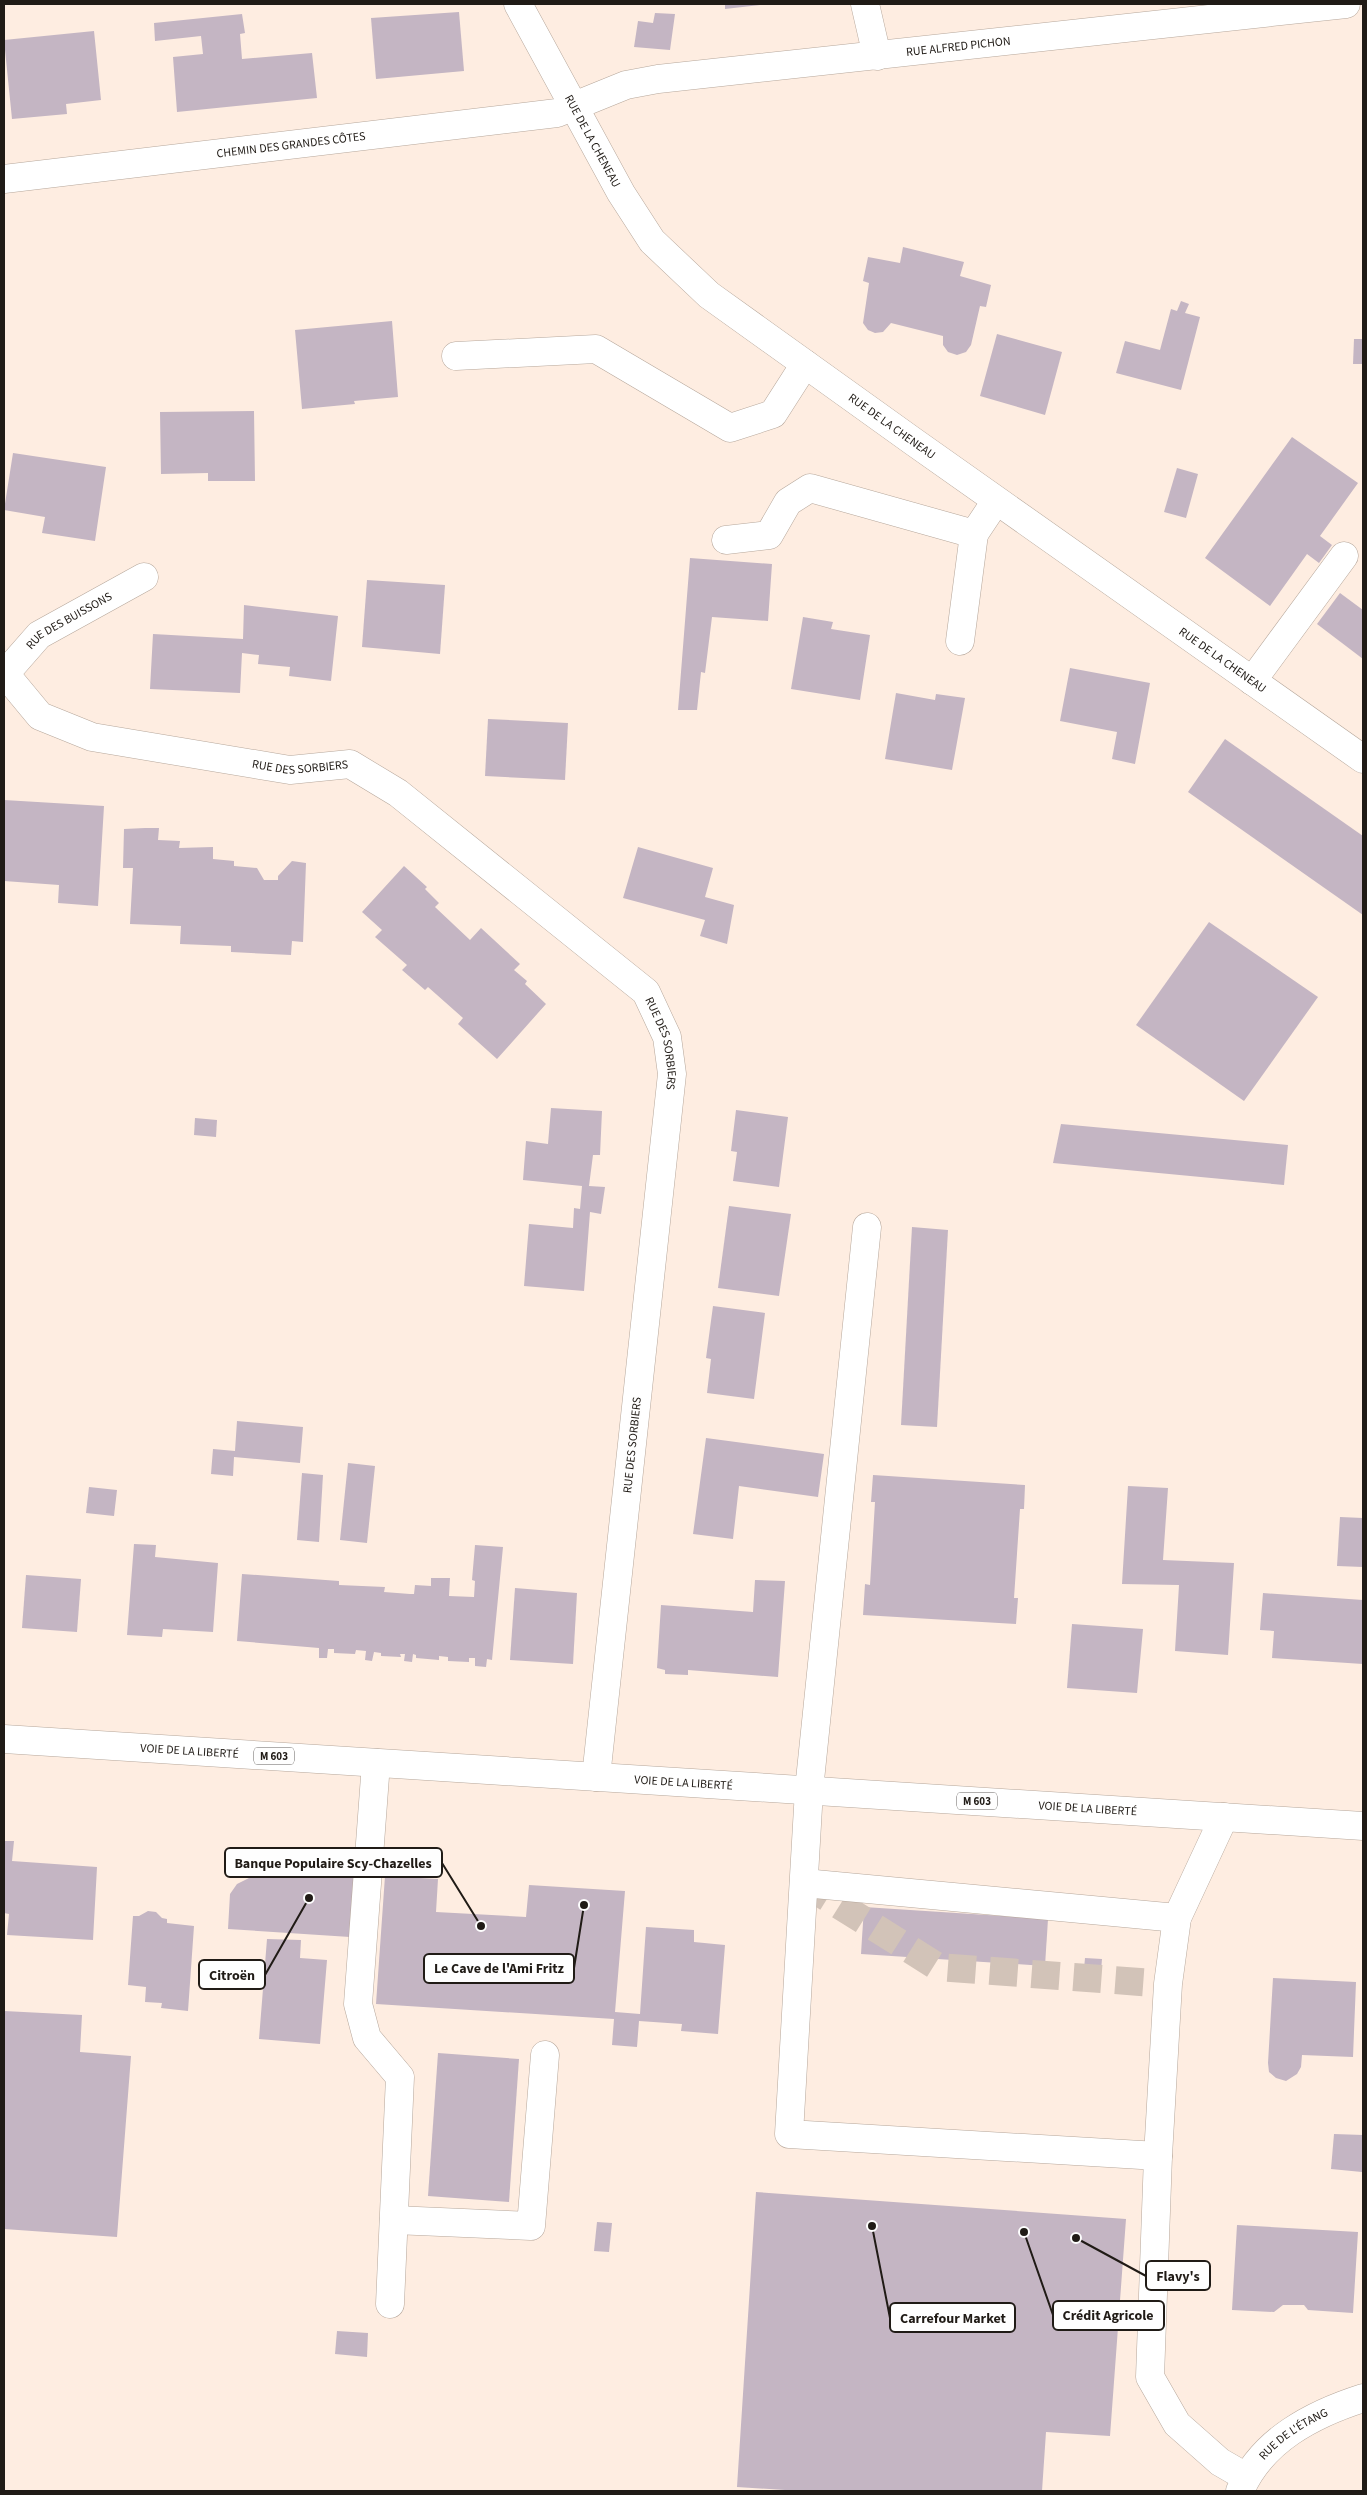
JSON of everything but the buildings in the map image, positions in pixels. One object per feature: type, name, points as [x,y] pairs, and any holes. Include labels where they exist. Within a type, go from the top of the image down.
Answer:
[{"type":"street","name":"RUE DE LA CHENEAU","points":[[518,4],[575,105],[621,193],[652,241],[709,295],[996,501],[1252,681],[1362,755]]},
{"type":"street","points":[[865,4],[877,56]]},
{"type":"street","name":"RUE ALFRED PICHON","points":[[575,105],[626,85],[658,79],[1346,4]]},
{"type":"street","name":"CHEMIN DES GRANDES CÔTES","points":[[4,179],[549,114],[575,105]]},
{"type":"street","points":[[456,356],[596,349],[730,428],[774,414],[805,364]]},
{"type":"street","points":[[726,540],[769,536],[788,502],[810,488],[974,534]]},
{"type":"street","points":[[960,641],[974,534],[996,501]]},
{"type":"street","points":[[1252,681],[1344,556]]},
{"type":"street","name":"RUE DES BUISSONS","points":[[5,675],[39,636],[144,577]]},
{"type":"street","name":"RUE DES SORBIERS","points":[[5,675],[40,716],[92,737],[290,770],[350,764],[398,792],[646,992],[654,1006],[667,1037],[672,1074],[596,1777]]},
{"type":"street","points":[[867,1227],[809,1790],[789,2134],[1158,2156]]},
{"type":"street","name":"VOIE DE LA LIBERTÉ","points":[[4,1739],[1363,1826]]},
{"type":"street","points":[[376,1763],[358,2004],[367,2038],[400,2077],[390,2304]]},
{"type":"street","points":[[1224,1817],[1177,1918],[1168,1984],[1158,2156],[1150,2377],[1177,2424],[1243,2484]]},
{"type":"street","points":[[804,1883],[1177,1918]]},
{"type":"street","points":[[394,2220],[531,2226],[545,2055]]},
{"type":"street","name":"RUE DE L'ÉTANG","points":[[1243,2484],[1269,2447],[1327,2409],[1363,2398]]},
{"type":"tunnel","points":[[804,1883],[938,1967],[1168,1984]]},
{"type":"place","name":"Citroën","points":[[309,1898]]},
{"type":"place","name":"Le Cave de l'Ami Fritz","points":[[584,1905]]},
{"type":"place","name":"Banque Populaire Scy-Chazelles","points":[[481,1926]]},
{"type":"place","name":"Carrefour Market","points":[[872,2226]]},
{"type":"place","name":"Crédit Agricole","points":[[1024,2232]]},
{"type":"place","name":"Flavy's","points":[[1076,2238]]}]
